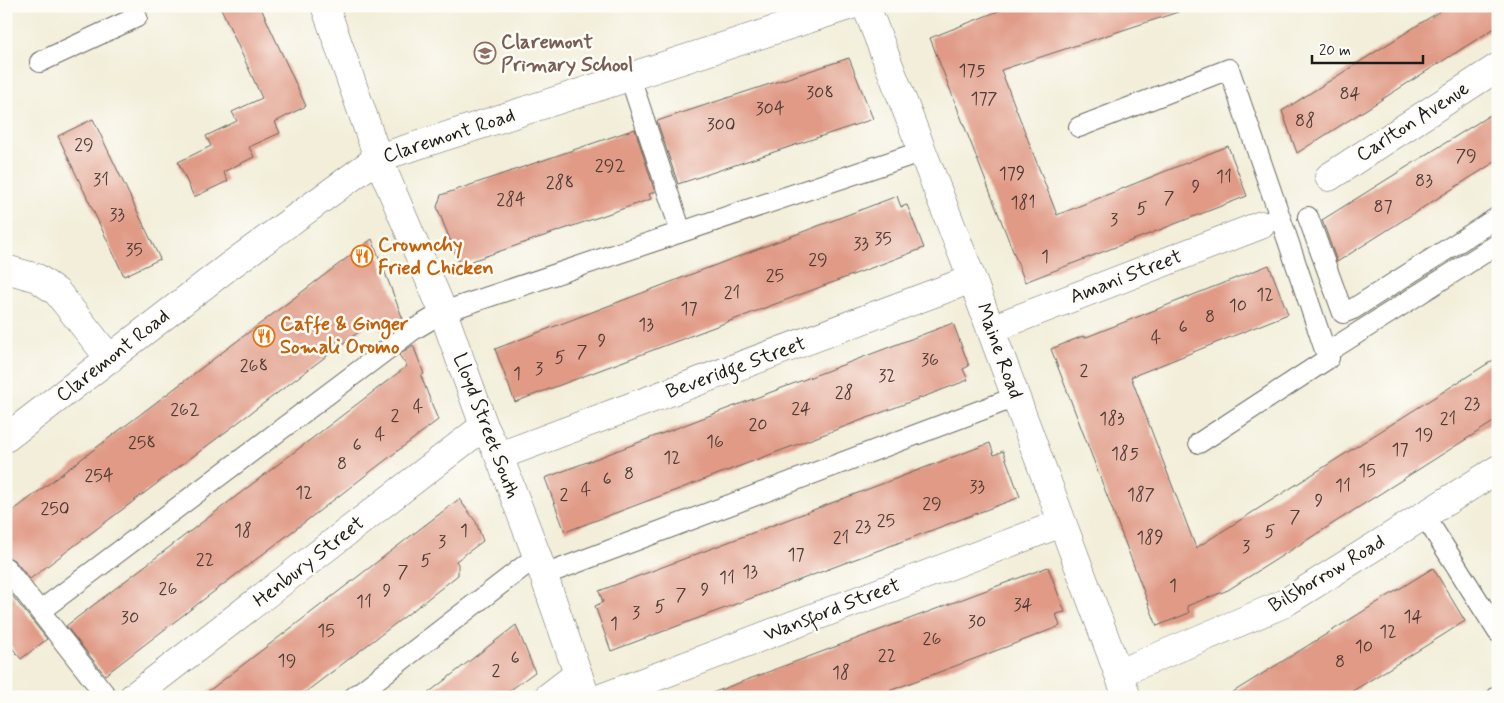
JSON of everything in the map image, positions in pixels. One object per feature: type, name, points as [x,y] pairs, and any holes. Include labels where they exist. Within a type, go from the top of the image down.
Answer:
[{"type":"street","name":"Lloyd Street South","points":[[325,6],[378,158],[443,312],[484,426],[499,456],[541,566],[582,685]]},
{"type":"street","name":"Claremont Road","points":[[6,438],[228,266],[378,158],[848,6]]},
{"type":"street","name":"Maine Road","points":[[866,6],[972,279],[1123,685]]},
{"type":"street","name":"Carlton Avenue","points":[[1329,177],[1498,67]]},
{"type":"street","name":"Amani Street","points":[[991,330],[1270,221]]},
{"type":"street","points":[[6,269],[37,278],[57,292],[110,359]]},
{"type":"street","name":"Beveridge Street","points":[[499,456],[972,279]]},
{"type":"street","name":"Henbury Street","points":[[134,697],[484,426]]},
{"type":"street","name":"Bilsborrow Road","points":[[1123,685],[1283,604],[1498,469]]},
{"type":"street","name":"Wansford Street","points":[[603,697],[1062,523]]},
{"type":"street","points":[[548,697],[582,685]]},
{"type":"lane","points":[[40,62],[137,17],[132,6]]},
{"type":"lane","points":[[1080,127],[1229,69],[1270,221],[1329,358],[1199,443]]},
{"type":"lane","points":[[630,77],[681,232]]},
{"type":"lane","points":[[40,611],[413,330],[443,312],[923,151]]},
{"type":"lane","points":[[1308,217],[1343,312],[1353,309],[1498,217]]},
{"type":"lane","points":[[1326,353],[1498,244]]},
{"type":"lane","points":[[354,697],[541,566],[1016,397]]},
{"type":"lane","points":[[1424,515],[1498,632]]},
{"type":"lane","points":[[6,568],[108,697]]},
{"type":"building","points":[[220,6],[260,6],[306,106],[275,122],[280,133],[249,147],[254,157],[223,172],[228,181],[194,197],[178,162],[211,146],[206,136],[237,121],[232,112],[262,98]]},
{"type":"building","points":[[1011,6],[1177,6],[1178,12],[1001,70],[1057,215],[1228,146],[1247,196],[1025,282],[930,38]]},
{"type":"building","points":[[1448,6],[1498,6],[1498,26],[1297,153],[1282,111]]},
{"type":"building","points":[[849,58],[873,119],[678,184],[657,121]]},
{"type":"building","points":[[1498,110],[1498,160],[1337,262],[1322,220]]},
{"type":"building","points":[[93,119],[160,259],[124,276],[58,136]]},
{"type":"building","points":[[635,129],[655,192],[649,194],[651,199],[460,265],[437,207],[441,195]]},
{"type":"building","points":[[897,196],[901,207],[907,205],[924,248],[515,402],[495,349]]},
{"type":"building","points":[[372,239],[404,322],[385,336],[373,321],[30,579],[15,561],[6,556],[6,516]]},
{"type":"building","points":[[1269,265],[1288,314],[1131,377],[1196,548],[1498,357],[1498,419],[1228,590],[1187,606],[1189,613],[1157,626],[1051,349],[1083,336],[1084,338]]},
{"type":"building","points":[[953,323],[969,366],[963,369],[968,380],[565,532],[545,478]]},
{"type":"building","points":[[413,345],[424,374],[421,376],[438,420],[105,675],[66,626],[407,366],[399,355]]},
{"type":"building","points":[[990,443],[994,455],[1003,451],[1020,497],[611,651],[595,606],[603,602],[599,591]]},
{"type":"building","points":[[459,499],[476,522],[483,541],[456,561],[458,564],[458,575],[416,608],[299,697],[201,697]]},
{"type":"building","points":[[1048,567],[1065,612],[1056,614],[1060,626],[1027,639],[873,697],[712,697],[712,693]]},
{"type":"building","points":[[1433,568],[1465,621],[1440,637],[1343,697],[1225,697]]},
{"type":"building","points":[[6,588],[47,639],[21,659],[6,640]]},
{"type":"building","points":[[516,625],[535,672],[501,697],[423,697]]},
{"type":"place","name":"Claremont Primary School","points":[[485,53]]},
{"type":"place","name":"Crownchy Fried Chicken","points":[[362,256]]},
{"type":"place","name":"Caffe & Ginger Somali Oromo","points":[[264,336]]}]
